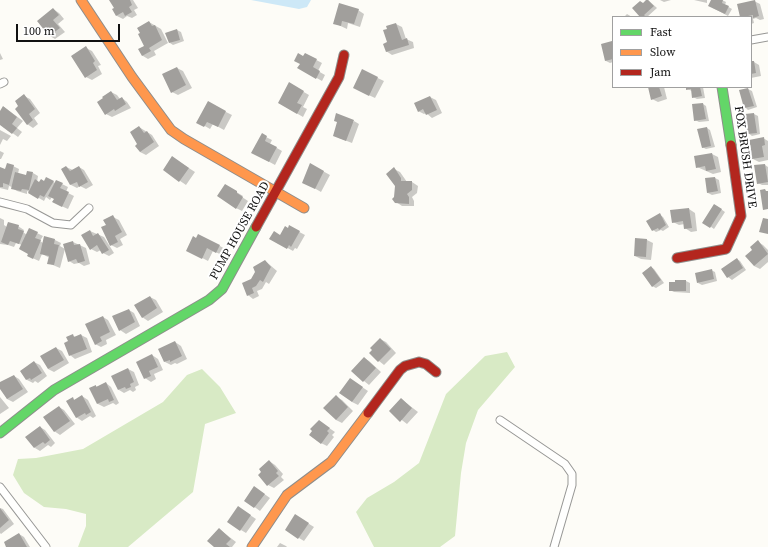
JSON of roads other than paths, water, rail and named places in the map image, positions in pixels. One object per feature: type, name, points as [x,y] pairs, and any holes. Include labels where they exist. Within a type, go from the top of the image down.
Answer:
[{"type":"street","points":[[81,0],[132,77],[171,130],[304,208]]},
{"type":"street","points":[[752,40],[768,37]]},
{"type":"street","name":"PUMP HOUSE ROAD","points":[[0,433],[54,390],[209,300],[222,288],[339,77],[344,54]]},
{"type":"street","name":"FOX BRUSH DRIVE","points":[[677,258],[726,249],[741,216],[722,88]]},
{"type":"street","points":[[0,202],[27,209],[53,223],[71,225],[89,208]]},
{"type":"street","points":[[252,547],[287,495],[331,462],[400,370],[405,366],[419,362],[426,364],[436,372]]},
{"type":"street","points":[[500,420],[565,464],[572,474],[572,485],[554,547]]},
{"type":"street","points":[[0,487],[46,547]]},
{"type":"water","points":[[251,0],[311,0],[307,7],[299,9]]}]
